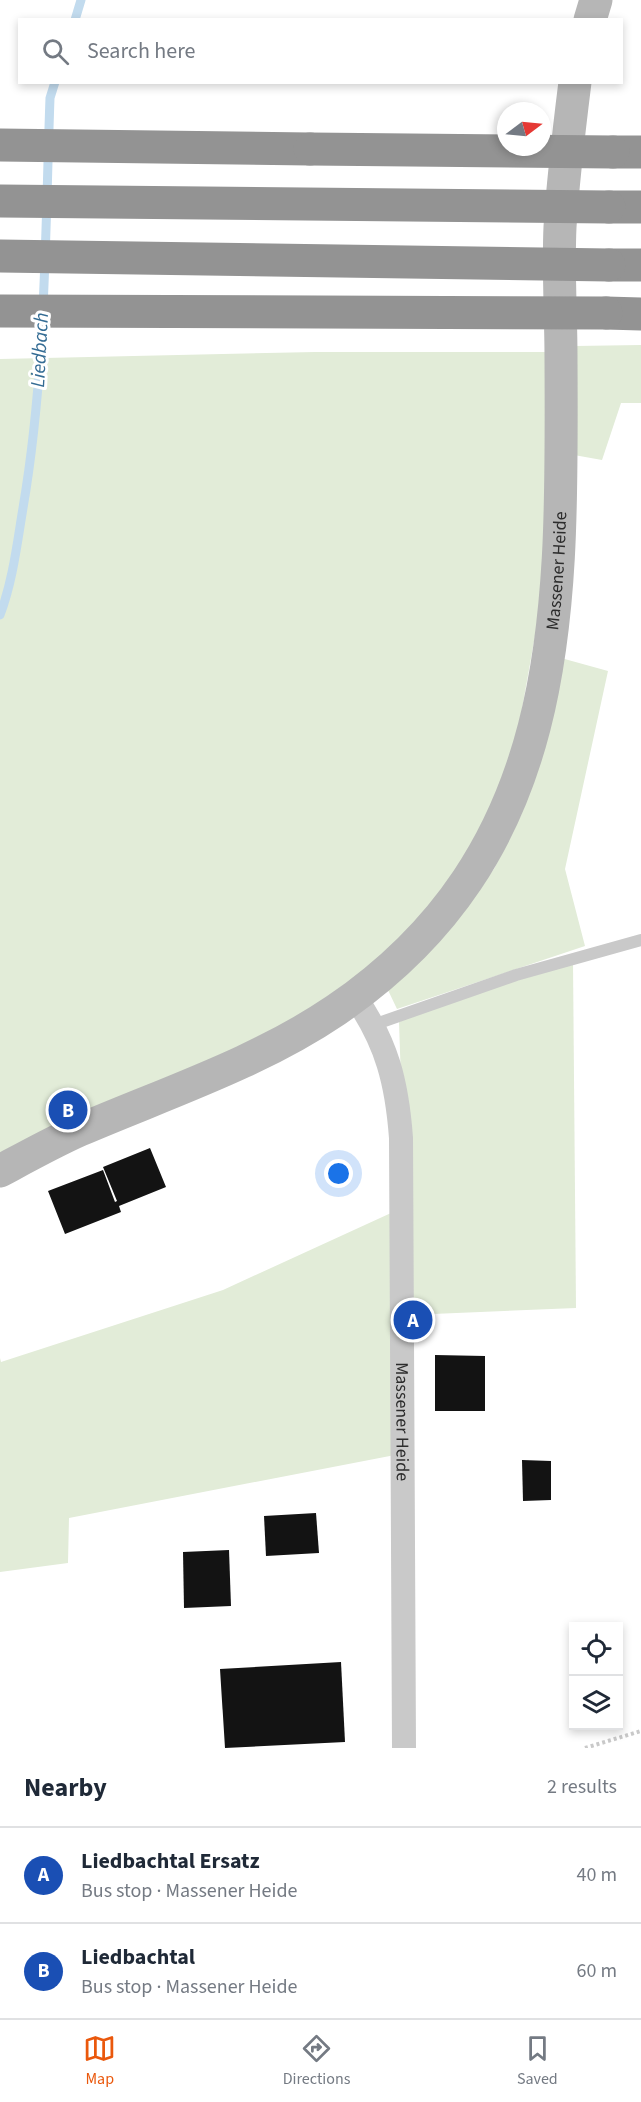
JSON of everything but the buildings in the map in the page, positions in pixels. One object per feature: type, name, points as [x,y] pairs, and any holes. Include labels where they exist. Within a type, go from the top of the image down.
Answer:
[{"type":"highway","points":[[0,145],[627,152]]},
{"type":"highway","points":[[0,201],[625,207]]},
{"type":"highway","points":[[0,256],[641,265]]},
{"type":"highway","points":[[0,311],[641,314]]},
{"type":"street","points":[[591,18],[596,0]]},
{"type":"street","name":"Massener Heide","points":[[0,1171],[78,1131],[255,1056],[291,1038],[355,997],[393,966],[435,924],[462,890],[502,820],[526,758],[549,657],[558,585],[561,511],[560,228],[575,84]]},
{"type":"street","name":"Massener Heide","points":[[355,997],[373,1025],[392,1069],[401,1138],[404,1748]]},
{"type":"lane","points":[[373,1025],[516,975],[641,940]]},
{"type":"path","points":[[585,1748],[641,1731]]},
{"type":"green space","points":[[641,345],[641,403],[621,403],[602,460],[574,455],[575,346]]},
{"type":"green space","points":[[315,352],[550,352],[544,585],[514,754],[469,854],[425,915],[372,965],[287,1025],[0,1158],[0,359]]},
{"type":"green space","points":[[561,658],[608,671],[565,869],[585,946],[397,1009],[387,988],[446,931],[494,869],[521,815],[539,759]]},
{"type":"green space","points":[[573,962],[576,1308],[409,1315],[399,1022],[445,1001]]},
{"type":"green space","points":[[391,1213],[395,1455],[69,1518],[68,1563],[0,1572],[0,1358],[1,1362],[223,1290]]},
{"type":"waterway","name":"Liedbach","points":[[76,18],[81,0]]},
{"type":"waterway","name":"Liedbach","points":[[0,615],[17,548],[31,457],[43,304],[50,98],[54,84]]},
{"type":"place","name":"Liedbachtal","points":[[68,1110]]},
{"type":"place","name":"Liedbachtal Ersatz","points":[[413,1320]]}]
